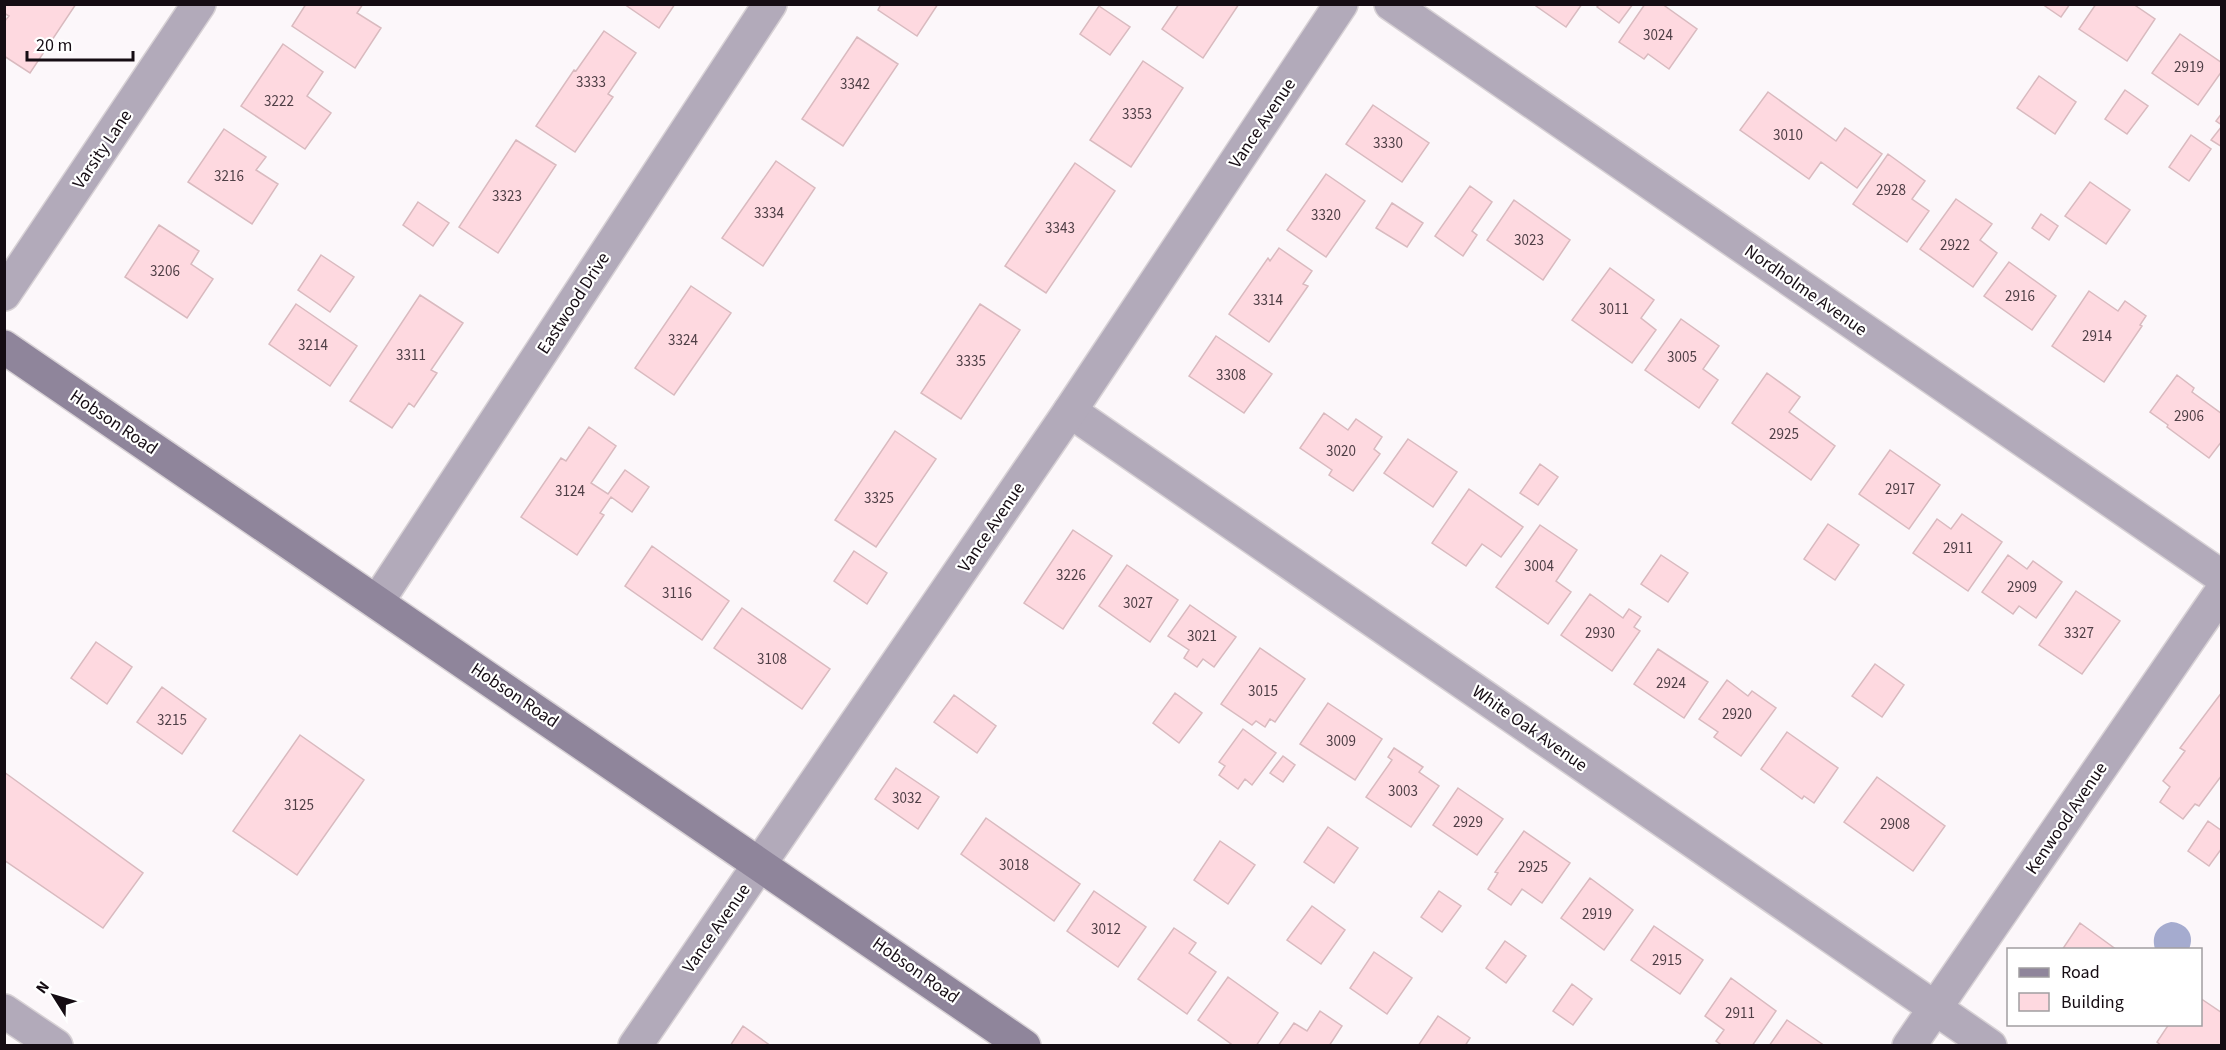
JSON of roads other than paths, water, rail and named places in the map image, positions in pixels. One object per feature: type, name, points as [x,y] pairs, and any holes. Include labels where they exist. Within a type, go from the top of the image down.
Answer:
[{"type":"main road","name":"Hobson Road","points":[[4,347],[761,863],[1024,1046]]},
{"type":"street","name":"Varsity Lane","points":[[4,294],[199,4]]},
{"type":"street","name":"Eastwood Drive","points":[[377,602],[770,4]]},
{"type":"street","name":"Vance Avenue","points":[[635,1046],[1070,411],[1341,4]]},
{"type":"street","name":"Nordholme Avenue","points":[[1391,4],[2222,577]]},
{"type":"street","name":"White Oak Avenue","points":[[1070,411],[1990,1046]]},
{"type":"street","name":"Kenwood Avenue","points":[[1910,1046],[2222,591]]},
{"type":"street","points":[[4,1011],[56,1046]]},
{"type":"water","points":[[2166,923],[2177,923],[2185,927],[2191,939],[2189,948],[2155,948],[2156,932]]}]
